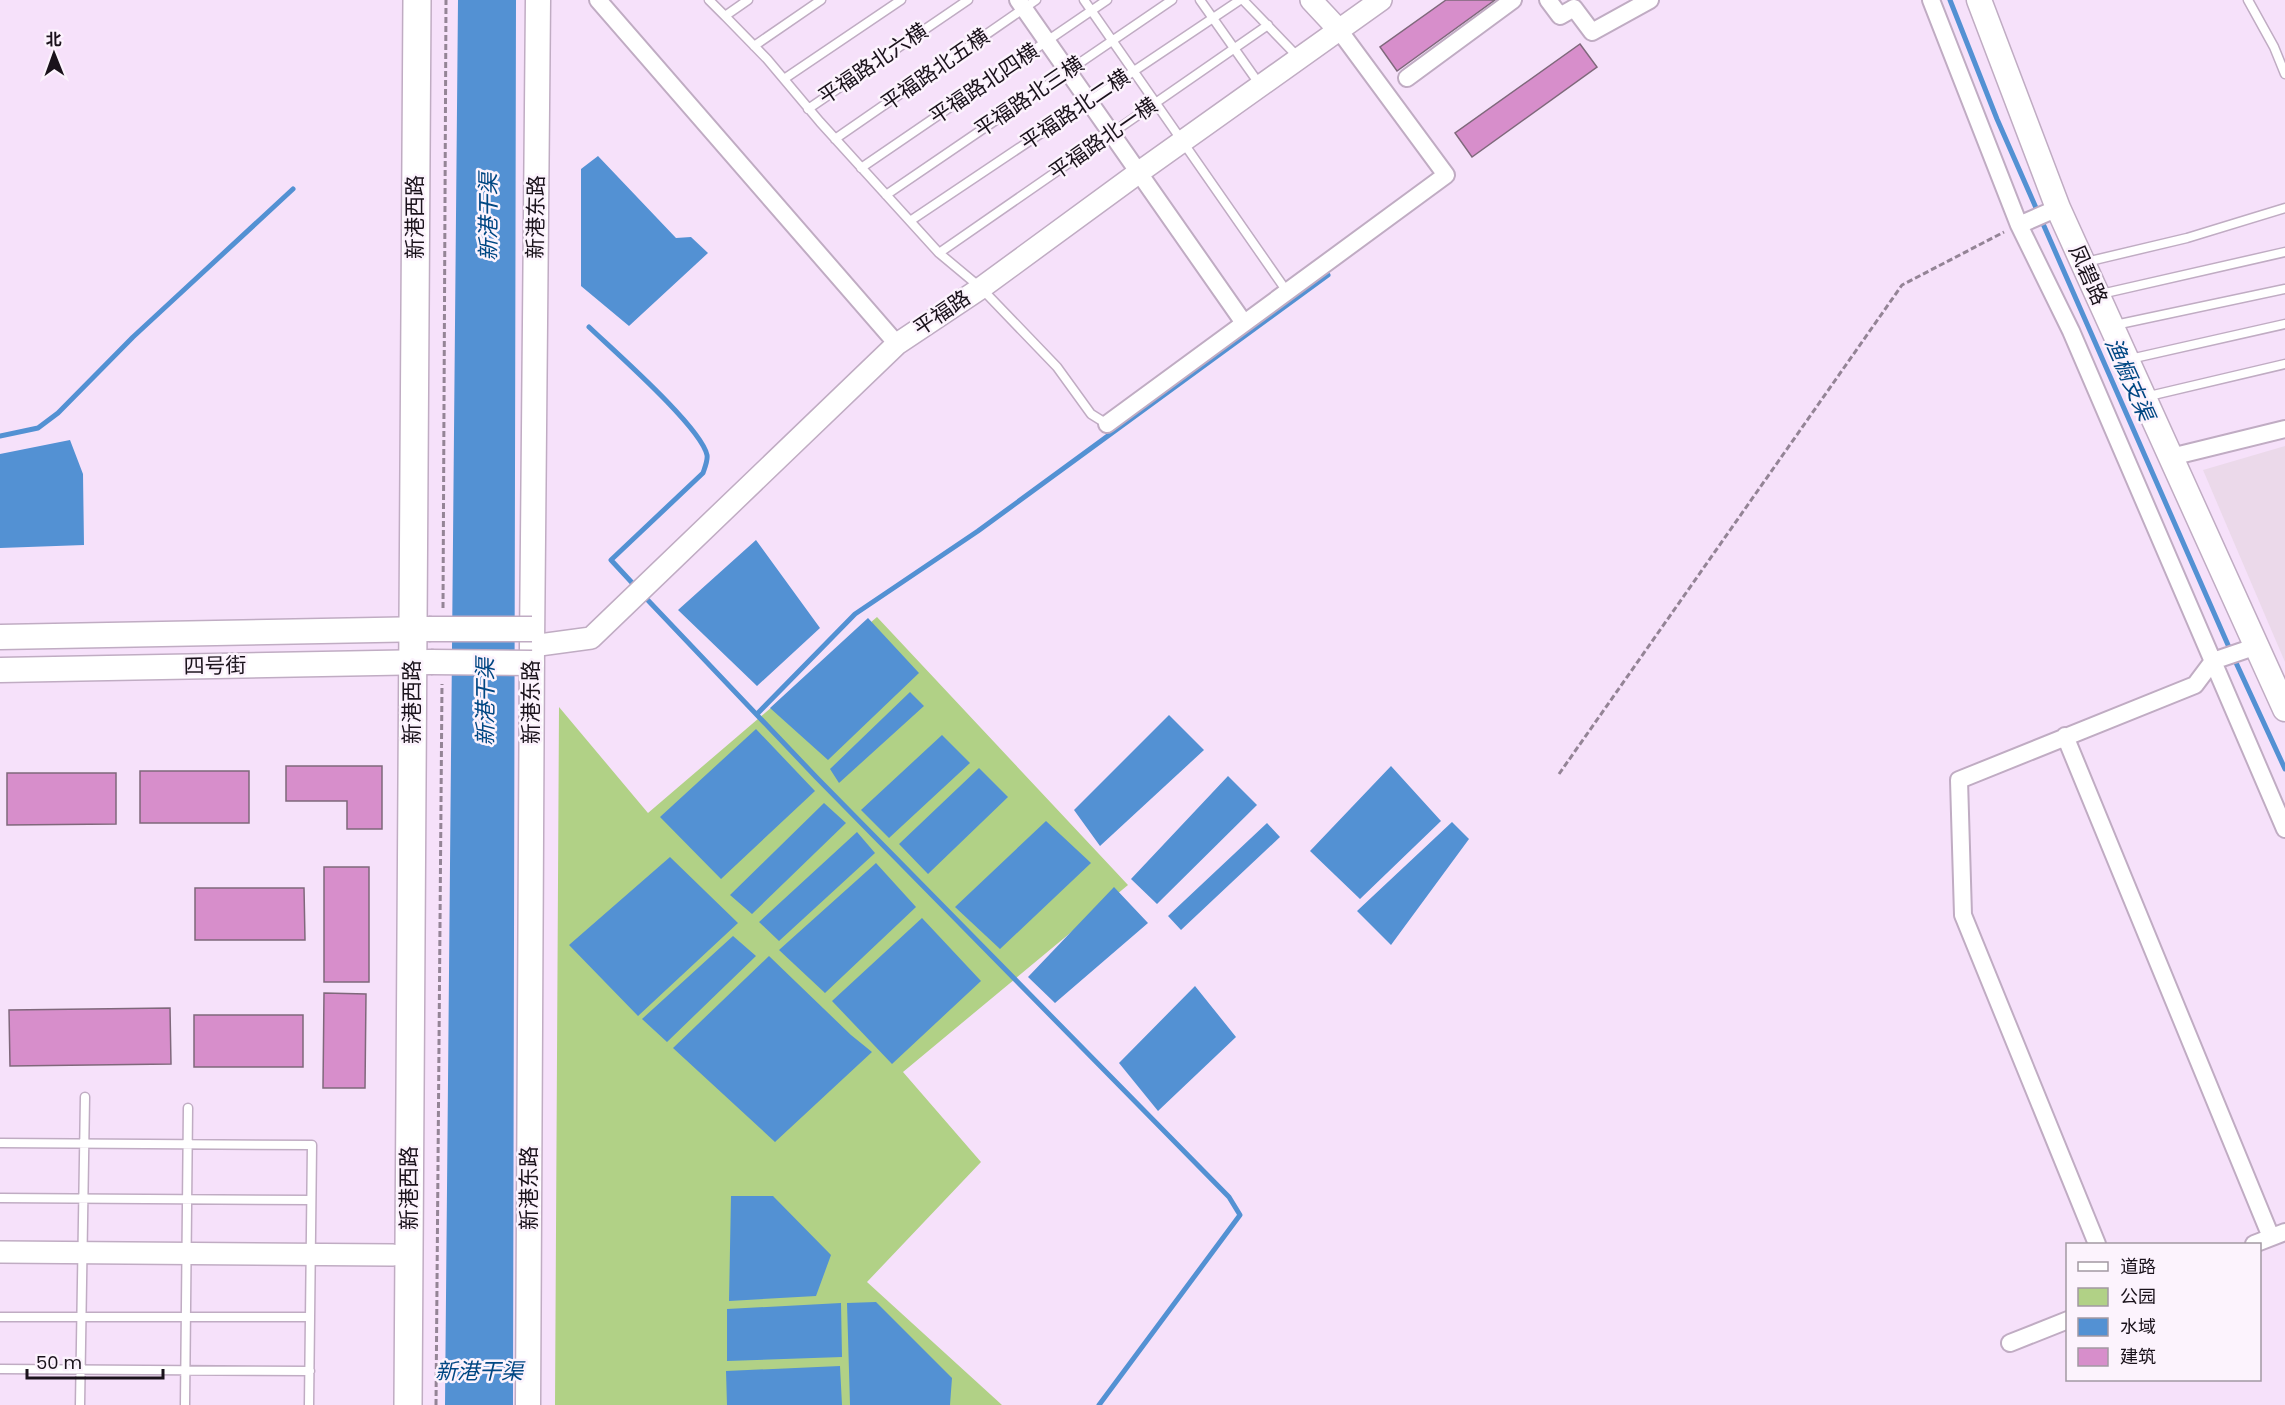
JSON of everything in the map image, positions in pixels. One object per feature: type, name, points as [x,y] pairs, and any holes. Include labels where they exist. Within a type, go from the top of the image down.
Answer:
[{"type":"main road","name":"新港西路","points":[[408,1405],[417,0]]},
{"type":"main road","name":"新港东路","points":[[528,1405],[538,0]]},
{"type":"main road","name":"凤碧路","points":[[1979,0],[2058,208],[2285,709]]},
{"type":"main road","name":"四号街","points":[[0,637],[436,623],[532,646]]},
{"type":"main road","name":"四号街","points":[[0,670],[436,670],[532,646]]},
{"type":"street","points":[[598,0],[897,344]]},
{"type":"street","points":[[1107,424],[1446,175],[1339,30],[1311,0]]},
{"type":"street","name":"平福路","points":[[532,646],[591,638],[897,344],[981,288],[1138,172],[1184,142],[1381,0]]},
{"type":"street","points":[[1407,78],[1514,0]]},
{"type":"street","points":[[1548,0],[1560,16],[1574,8],[1592,32],[1650,0]]},
{"type":"street","points":[[1931,0],[2019,225],[2071,331],[2285,829]]},
{"type":"street","points":[[1026,3],[1067,71],[1244,323]]},
{"type":"street","points":[[2019,225],[2058,208]]},
{"type":"street","points":[[2171,457],[2285,429]]},
{"type":"street","points":[[2096,1243],[1963,915],[1959,780],[2195,685],[2213,661],[2257,645]]},
{"type":"street","points":[[2065,736],[2278,1235],[2259,1243]]},
{"type":"street","points":[[0,1252],[393,1255]]},
{"type":"street","points":[[2010,1343],[2066,1320]]},
{"type":"lane","points":[[709,0],[754,46],[939,253],[981,288],[1057,368],[1091,414],[1107,424]]},
{"type":"lane","points":[[725,16],[748,0]]},
{"type":"lane","points":[[754,46],[821,0]]},
{"type":"lane","points":[[784,79],[901,0]]},
{"type":"lane","name":"平福路北六横","points":[[808,109],[968,0]]},
{"type":"lane","points":[[1084,0],[1288,293]]},
{"type":"lane","name":"平福路北四横","points":[[861,168],[1107,0]]},
{"type":"lane","name":"平福路北三横","points":[[886,195],[1172,0]]},
{"type":"lane","points":[[1200,0],[1261,87]]},
{"type":"lane","points":[[1242,0],[1300,58]]},
{"type":"lane","name":"平福路北二横","points":[[910,221],[1242,0]]},
{"type":"lane","points":[[2248,0],[2274,47],[2285,75]]},
{"type":"lane","name":"平福路北五横","points":[[835,139],[1026,3]]},
{"type":"lane","name":"平福路北一横","points":[[939,253],[1268,25]]},
{"type":"lane","points":[[2083,263],[2187,238],[2285,208]]},
{"type":"lane","points":[[2097,295],[2285,252]]},
{"type":"lane","points":[[2111,326],[2285,289]]},
{"type":"lane","points":[[2127,360],[2285,324]]},
{"type":"lane","points":[[2144,397],[2285,364]]},
{"type":"lane","points":[[80,1405],[85,1097]]},
{"type":"lane","points":[[185,1405],[188,1108]]},
{"type":"lane","points":[[0,1143],[312,1145],[309,1405]]},
{"type":"lane","points":[[0,1197],[311,1200]]},
{"type":"lane","points":[[0,1317],[310,1317]]},
{"type":"lane","points":[[0,1369],[310,1371]]},
{"type":"path","points":[[436,623],[446,0]]},
{"type":"path","points":[[1559,774],[1902,285],[2019,225]]},
{"type":"path","points":[[436,670],[436,1405]]},
{"type":"shaded area","points":[[2285,446],[2285,662],[2203,470]]},
{"type":"green space","points":[[877,617],[1128,885],[903,1072],[981,1162],[867,1282],[1002,1405],[555,1405],[559,707],[648,813]]},
{"type":"water","name":"新港干渠","points":[[458,0],[516,0],[513,1405],[445,1405]]},
{"type":"water","points":[[598,156],[676,238],[691,237],[708,253],[629,326],[581,286],[581,169]]},
{"type":"water","points":[[70,440],[83,474],[84,545],[0,548],[0,454]]},
{"type":"water","points":[[756,540],[820,628],[757,686],[678,610]]},
{"type":"water","points":[[868,618],[919,673],[828,760],[770,708]]},
{"type":"water","points":[[910,692],[924,706],[839,783],[830,769]]},
{"type":"water","points":[[1169,715],[1204,750],[1100,846],[1074,810]]},
{"type":"water","points":[[756,729],[815,791],[721,879],[660,817]]},
{"type":"water","points":[[942,735],[970,763],[889,838],[861,810]]},
{"type":"water","points":[[1391,766],[1441,821],[1360,899],[1310,851]]},
{"type":"water","points":[[979,768],[1008,797],[928,874],[899,844]]},
{"type":"water","points":[[1228,776],[1257,805],[1157,904],[1131,879]]},
{"type":"water","points":[[824,803],[846,823],[752,914],[730,895]]},
{"type":"water","points":[[1046,821],[1091,863],[1000,949],[955,907]]},
{"type":"water","points":[[1452,822],[1469,839],[1391,945],[1357,911]]},
{"type":"water","points":[[1267,823],[1280,837],[1181,930],[1168,916]]},
{"type":"water","points":[[857,832],[875,853],[779,941],[759,922]]},
{"type":"water","points":[[670,857],[738,923],[638,1016],[569,945]]},
{"type":"water","points":[[876,863],[916,907],[825,993],[779,950]]},
{"type":"water","points":[[1114,887],[1148,923],[1055,1003],[1028,977]]},
{"type":"water","points":[[922,918],[981,981],[892,1064],[832,1001]]},
{"type":"water","points":[[733,936],[756,956],[667,1042],[642,1019]]},
{"type":"water","points":[[769,956],[851,1035],[872,1052],[775,1142],[673,1048]]},
{"type":"water","points":[[1195,986],[1236,1037],[1158,1111],[1119,1063]]},
{"type":"water","points":[[731,1196],[773,1196],[831,1255],[816,1296],[729,1301]]},
{"type":"water","points":[[876,1302],[952,1378],[950,1405],[850,1405],[847,1303]]},
{"type":"water","points":[[841,1303],[842,1357],[727,1361],[727,1309]]},
{"type":"water","points":[[840,1366],[842,1405],[727,1405],[726,1371]]},
{"type":"building","points":[[1446,0],[1495,0],[1397,71],[1380,47]]},
{"type":"building","points":[[1580,44],[1597,67],[1472,157],[1455,133]]},
{"type":"building","points":[[286,766],[382,766],[382,829],[347,829],[347,801],[286,801]]},
{"type":"building","points":[[140,771],[249,771],[249,823],[140,823]]},
{"type":"building","points":[[7,773],[116,773],[116,824],[7,825]]},
{"type":"building","points":[[324,867],[369,867],[369,982],[324,982]]},
{"type":"building","points":[[195,888],[304,888],[305,940],[195,940]]},
{"type":"building","points":[[324,993],[366,994],[365,1088],[323,1088]]},
{"type":"building","points":[[170,1008],[171,1064],[10,1066],[9,1010]]},
{"type":"building","points":[[194,1015],[303,1015],[303,1067],[194,1067]]},
{"type":"waterway","name":"渔橱支渠","points":[[1950,0],[1997,119],[2232,654],[2285,769]]},
{"type":"waterway","points":[[0,436],[38,428],[58,413],[133,337],[293,189]]},
{"type":"waterway","points":[[757,714],[855,614],[978,531],[1328,275]]},
{"type":"waterway","points":[[589,327],[673,408],[701,442],[707,455],[703,473],[611,560],[636,587]]},
{"type":"waterway","points":[[642,594],[817,778],[1229,1197],[1240,1215],[1099,1405]]}]
